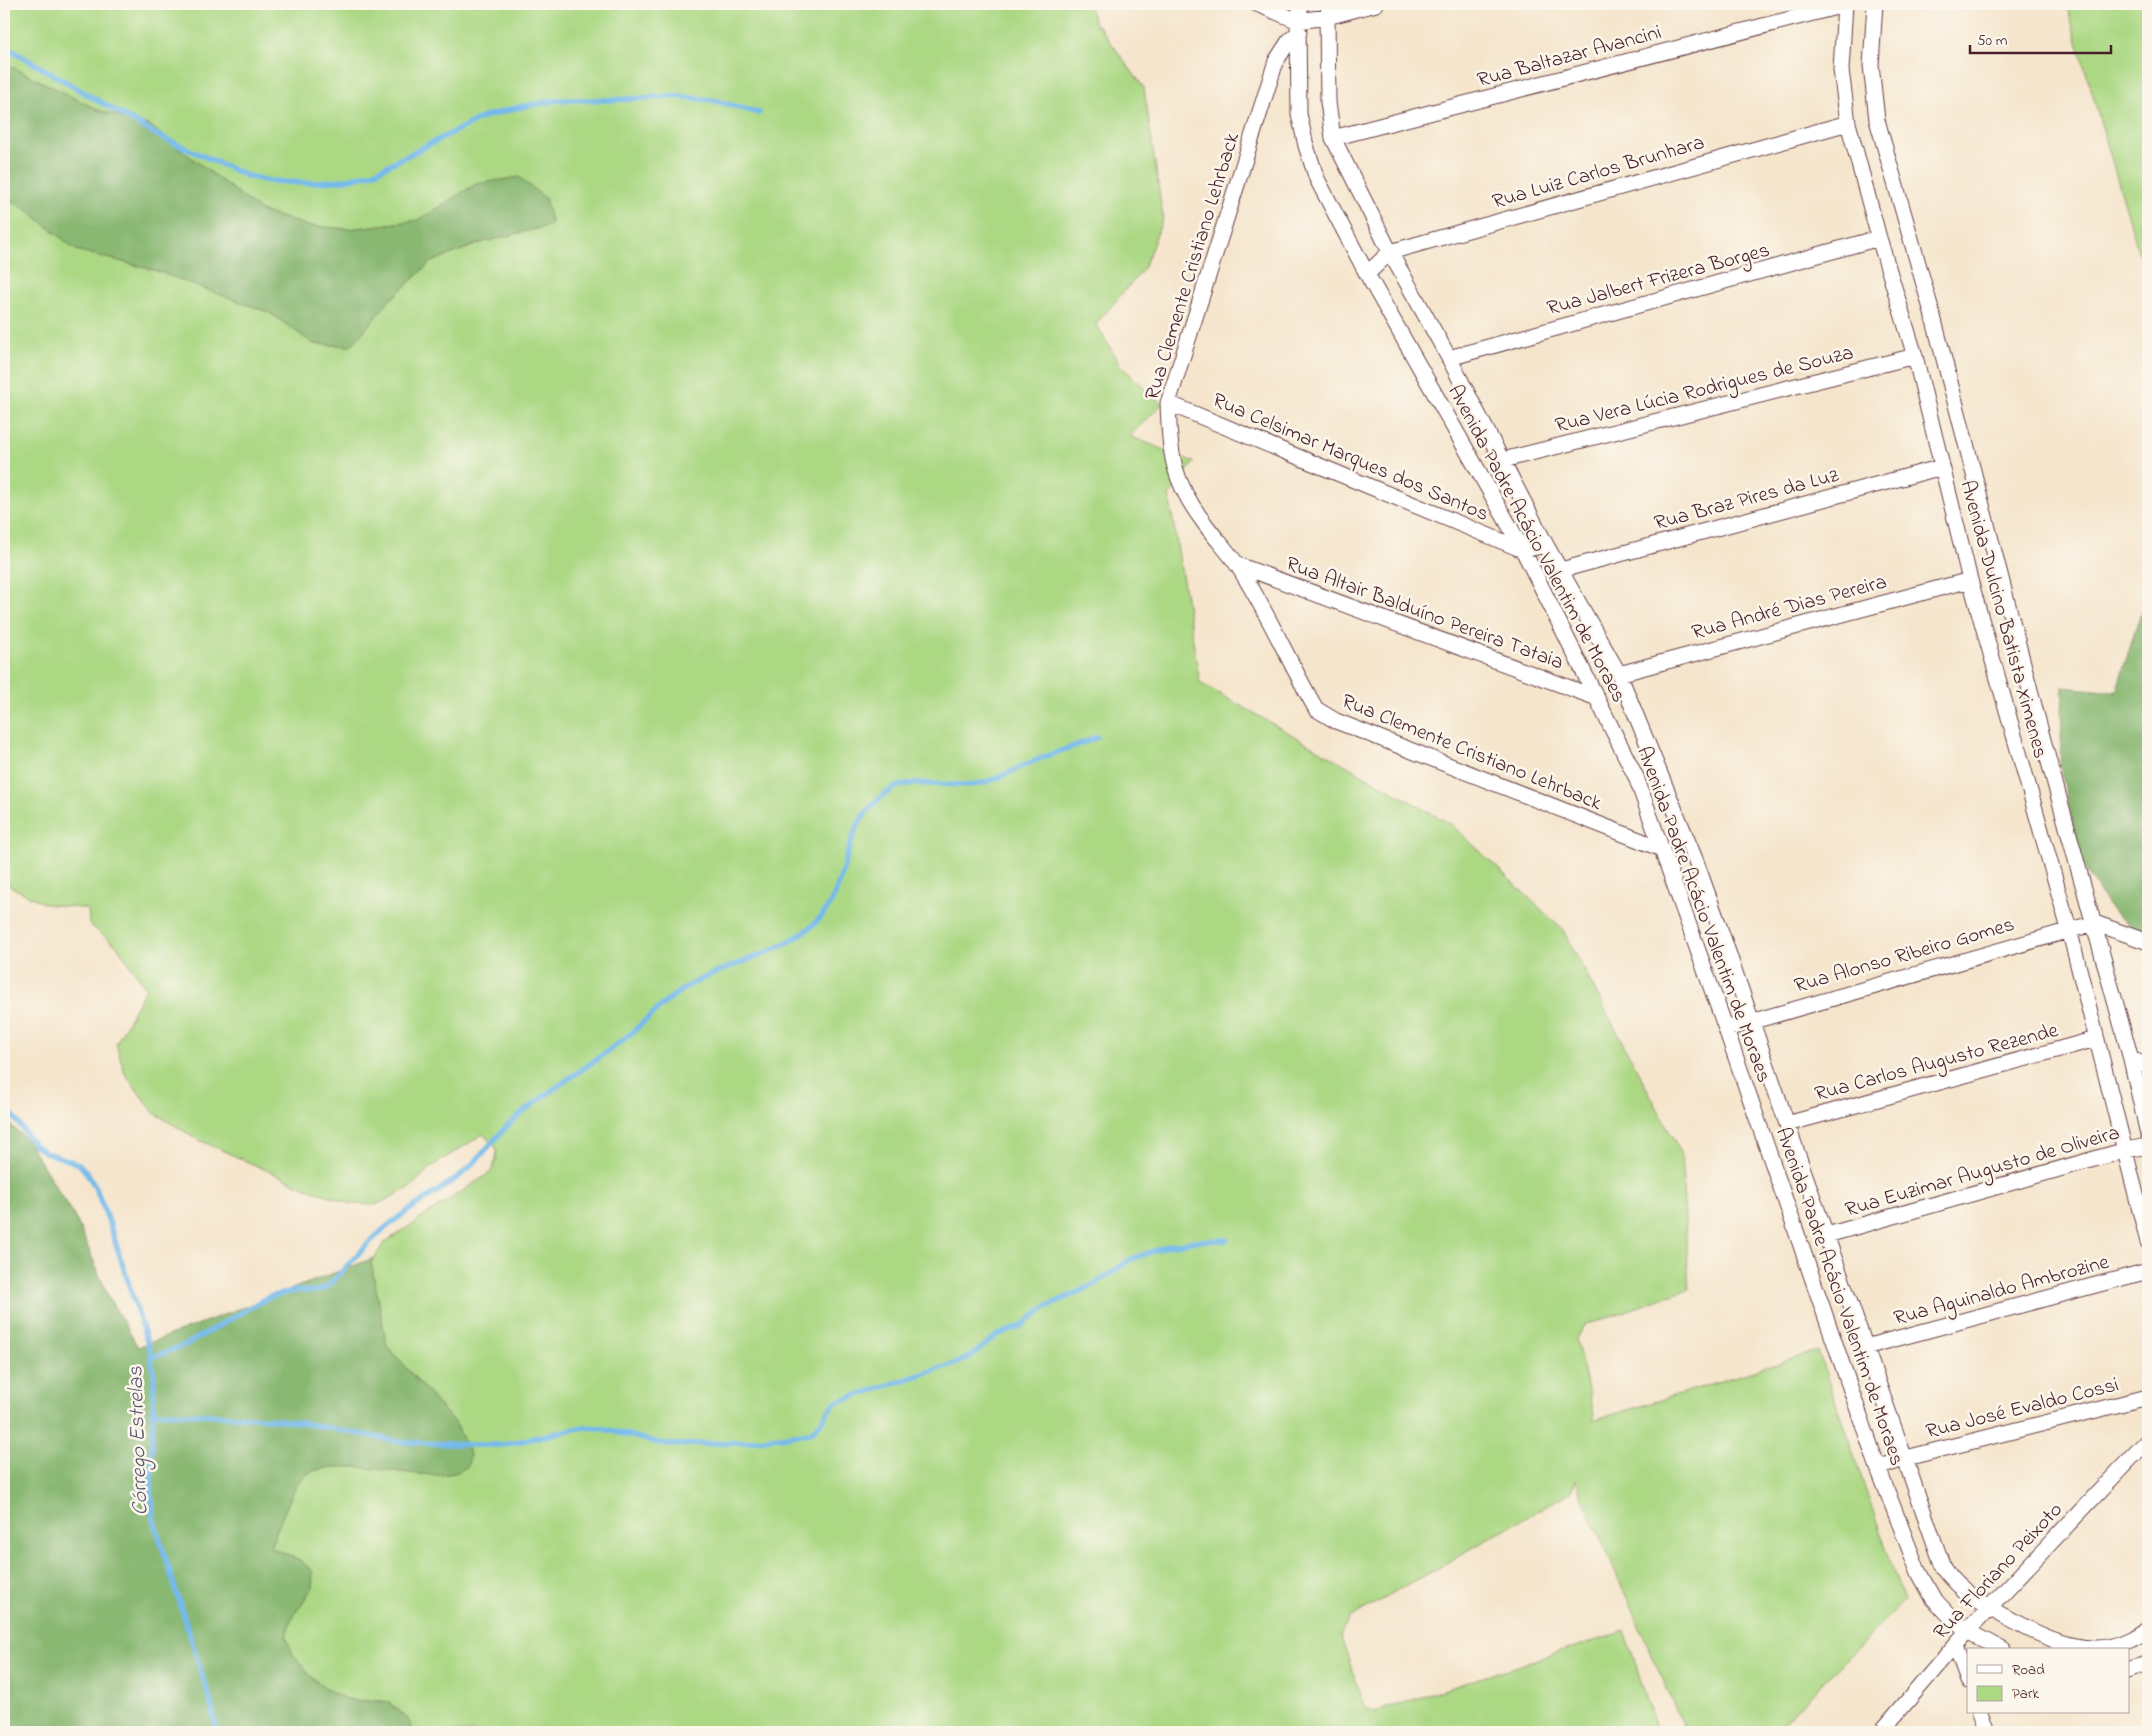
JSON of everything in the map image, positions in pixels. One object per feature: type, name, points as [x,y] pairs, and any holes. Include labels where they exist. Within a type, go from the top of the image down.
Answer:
[{"type":"street","points":[[1257,4],[1298,26],[1329,10],[1376,4]]},
{"type":"street","name":"Avenida Padre Acácio Valentim de Moraes","points":[[1301,4],[1298,26],[1299,114],[1306,146],[1318,179],[1367,274],[1522,550],[1636,777],[1726,1029],[1878,1468],[1918,1571],[1933,1598],[1967,1631]]},
{"type":"street","name":"Avenida Dulcino Batista Ximenes","points":[[1844,4],[1841,70],[1848,123],[1879,238],[1915,356],[1970,580],[2069,929],[2148,1242]]},
{"type":"street","name":"Rua Baltazar Avancini","points":[[1333,138],[1844,4]]},
{"type":"street","name":"Avenida Dulcino Batista Ximenes","points":[[1875,4],[1871,65],[1877,120],[1930,308],[2043,740],[2095,923],[2131,1059],[2148,1134]]},
{"type":"street","name":"Avenida Padre Acácio Valentim de Moraes","points":[[1329,10],[1328,102],[1333,138],[1390,252],[1449,358],[1546,545],[1619,674],[1698,868],[1943,1567],[1951,1579],[1989,1608]]},
{"type":"street","name":"Rua Clemente Cristiano Lehrback","points":[[1298,26],[1276,61],[1168,403],[1170,445],[1174,468],[1186,494],[1204,523],[1238,565],[1316,709],[1336,721],[1662,849]]},
{"type":"street","name":"Rua Luiz Carlos Brunhara","points":[[1367,274],[1390,252],[1848,123]]},
{"type":"street","name":"Rua Jalbert Frizera Borges","points":[[1449,358],[1879,238]]},
{"type":"street","name":"Rua Vera Lúcia Rodrigues de Souza","points":[[1503,460],[1915,356]]},
{"type":"street","name":"Rua Celsimar Marques dos Santos","points":[[1168,403],[1522,550]]},
{"type":"street","name":"Rua Braz Pires da Luz","points":[[1561,570],[1942,467]]},
{"type":"street","points":[[1522,550],[1546,545]]},
{"type":"street","name":"Rua Altair Balduíno Pereira Tataia","points":[[1238,565],[1597,698]]},
{"type":"street","name":"Rua André Dias Pereira","points":[[1619,674],[1970,580]]},
{"type":"street","points":[[1636,777],[1659,770]]},
{"type":"street","points":[[2095,923],[2148,942]]},
{"type":"street","name":"Rua Alonso Ribeiro Gomes","points":[[1726,1029],[1751,1020],[2095,923]]},
{"type":"street","name":"Rua Carlos Augusto Rezende","points":[[1787,1124],[2096,1039]]},
{"type":"street","points":[[2131,1059],[2148,1066]]},
{"type":"street","name":"Rua Euzimar Augusto de Oliveira","points":[[1827,1235],[2126,1150],[2148,1146]]},
{"type":"street","name":"Rua Aguinaldo Ambrozine","points":[[1865,1347],[2148,1271]]},
{"type":"street","name":"Rua José Evaldo Cossi","points":[[1878,1468],[1906,1458],[2148,1397]]},
{"type":"street","name":"Rua Floriano Peixoto","points":[[1881,1732],[1967,1631],[2148,1440]]},
{"type":"street","points":[[1989,1608],[2048,1639],[2069,1646],[2094,1648],[2117,1646],[2148,1628]]},
{"type":"street","points":[[1967,1631],[1999,1648]]},
{"type":"street","points":[[1955,1645],[1967,1678]]},
{"type":"street","points":[[2130,1670],[2148,1664]]},
{"type":"street","points":[[1981,1714],[1987,1732]]},
{"type":"green space","points":[[4,4],[1088,4],[1096,26],[1098,25],[1144,88],[1163,218],[1144,268],[1096,324],[1121,366],[1162,404],[1130,436],[1194,462],[1169,496],[1200,683],[1452,825],[1563,930],[1681,1153],[1689,1289],[1583,1326],[1576,1339],[1594,1414],[1592,1421],[1818,1351],[1904,1601],[1774,1732],[1686,1732],[1575,1480],[1571,1492],[1351,1617],[1340,1635],[1365,1707],[1375,1712],[1625,1631],[1657,1732],[412,1732],[404,1715],[389,1703],[379,1700],[347,1699],[319,1683],[294,1657],[286,1638],[289,1622],[307,1598],[300,1560],[270,1547],[296,1486],[300,1480],[313,1471],[330,1467],[351,1467],[438,1475],[456,1472],[468,1466],[457,1426],[387,1346],[371,1263],[384,1243],[491,1172],[496,1160],[497,1149],[483,1134],[431,1167],[411,1187],[376,1205],[352,1204],[304,1187],[199,1140],[154,1113],[125,1074],[116,1044],[146,988],[117,946],[89,924],[88,909],[45,904],[4,883],[4,197],[29,211],[76,250],[154,270],[270,313],[314,344],[351,346],[389,301],[431,262],[483,242],[552,225],[545,198],[476,184],[419,220],[350,229],[309,226],[261,211],[150,126],[98,110],[4,63]]},
{"type":"green space","points":[[2066,4],[2148,4],[2148,284],[2069,14]]},
{"type":"green space","points":[[4,63],[98,110],[150,126],[261,211],[309,226],[350,229],[419,220],[476,184],[519,177],[545,198],[552,225],[483,242],[431,262],[389,301],[351,346],[314,344],[270,313],[154,270],[76,250],[29,211],[4,197]]},
{"type":"green space","points":[[2148,590],[2148,939],[2111,910],[2082,864],[2060,766],[2063,687],[2116,692]]},
{"type":"green space","points":[[4,1119],[27,1140],[77,1221],[108,1296],[138,1347],[374,1258],[371,1263],[387,1346],[457,1426],[470,1455],[468,1466],[456,1472],[438,1475],[351,1467],[330,1467],[313,1471],[300,1480],[297,1485],[270,1547],[300,1560],[313,1572],[312,1588],[291,1620],[286,1637],[293,1655],[315,1681],[333,1693],[349,1700],[388,1702],[409,1720],[412,1732],[4,1732]]},
{"type":"waterway","points":[[4,46],[157,135],[247,176],[269,181],[305,183],[345,180],[373,173],[483,117],[520,107],[558,100],[614,100],[673,96],[713,100],[759,113]]},
{"type":"waterway","points":[[151,1358],[187,1344],[269,1297],[294,1291],[317,1291],[327,1287],[388,1225],[463,1173],[515,1119],[619,1043],[676,994],[709,975],[781,946],[813,925],[827,910],[836,893],[853,837],[861,819],[875,803],[894,788],[902,785],[922,783],[977,784],[998,778],[1040,758],[1097,737]]},
{"type":"waterway","name":"Córrego Estrelas","points":[[4,1103],[34,1145],[45,1152],[79,1164],[95,1186],[109,1222],[150,1351],[154,1376],[151,1483],[153,1518],[210,1700],[217,1732]]},
{"type":"waterway","points":[[153,1412],[252,1417],[298,1422],[401,1442],[473,1445],[503,1445],[584,1427],[601,1428],[658,1443],[678,1445],[743,1442],[809,1433],[816,1428],[836,1402],[960,1362],[974,1354],[997,1335],[1020,1327],[1044,1308],[1095,1284],[1131,1259],[1168,1246],[1195,1241],[1227,1240]]}]
